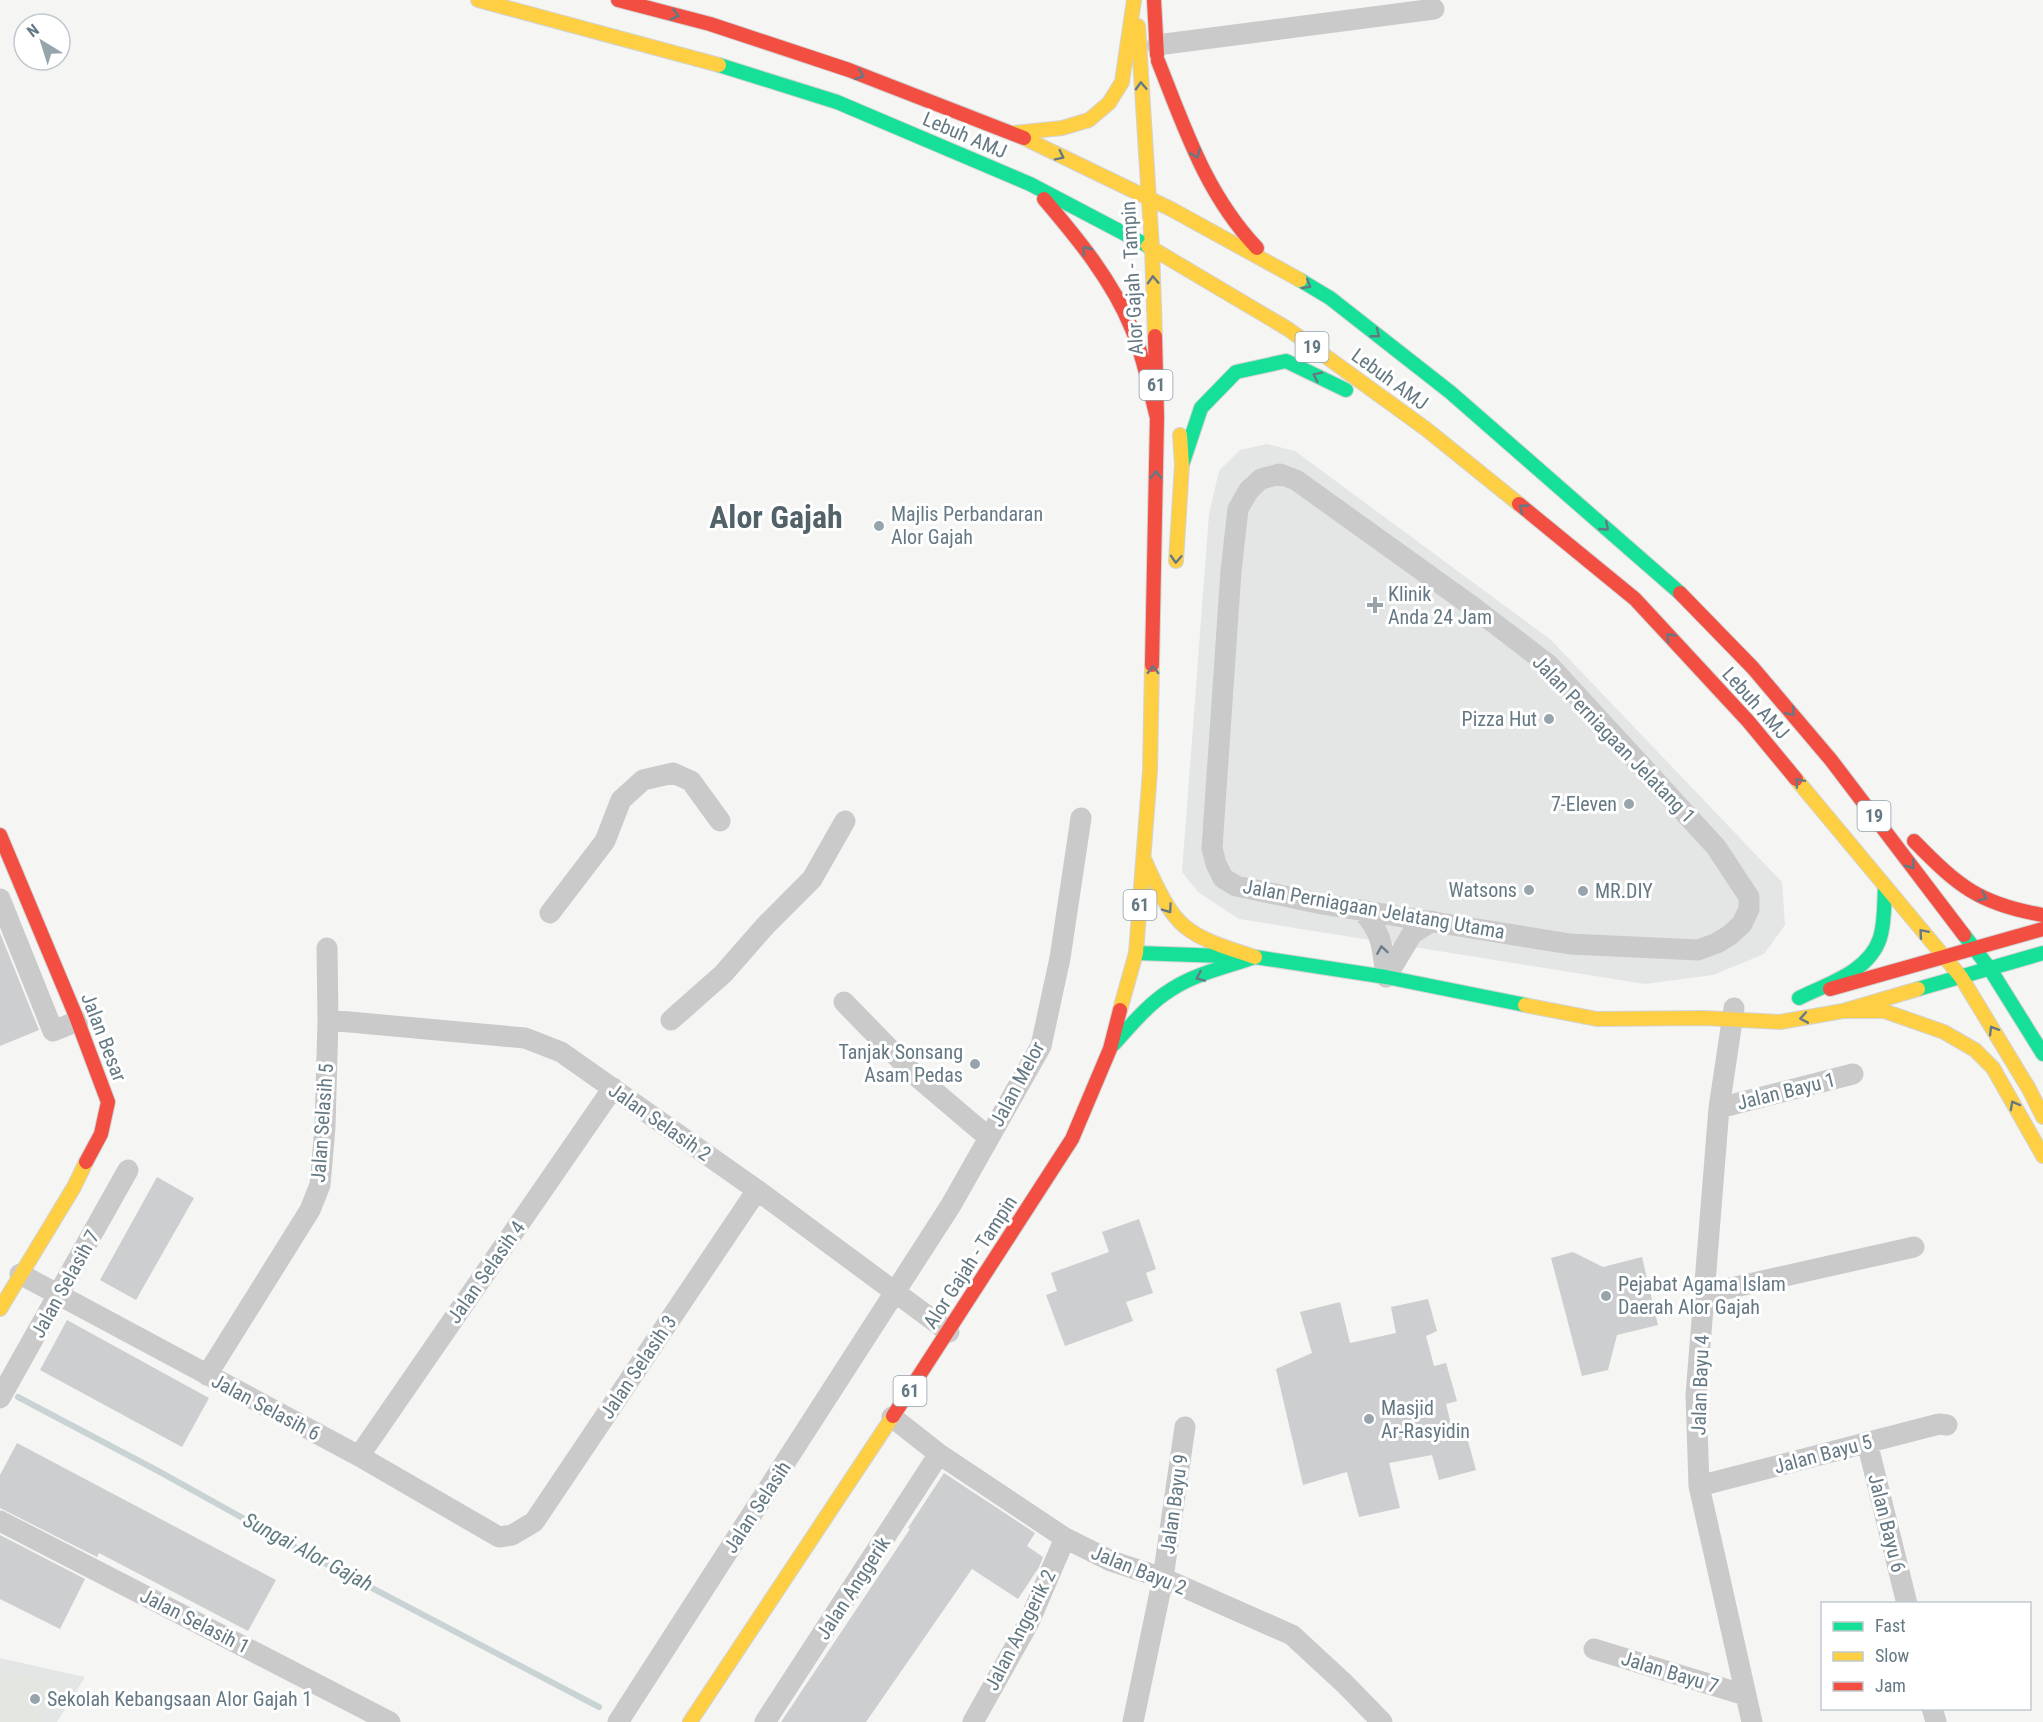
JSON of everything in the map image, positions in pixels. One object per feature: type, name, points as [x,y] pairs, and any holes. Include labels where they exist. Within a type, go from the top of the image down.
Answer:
[{"type":"main road","name":"Lebuh AMJ","points":[[478,0],[696,58],[837,102],[1030,184],[1152,248],[1288,329],[1426,429],[1635,599],[1748,721],[1961,977],[2029,1089],[2043,1117]]},
{"type":"main road","name":"Lebuh AMJ","points":[[618,0],[710,24],[849,70],[1013,133],[1148,199],[1170,203],[1330,298],[1450,392],[1671,584],[1753,668],[1831,760],[1975,948],[2043,1054]]},
{"type":"main road","points":[[1013,133],[1062,128],[1089,120],[1108,103],[1122,82],[1135,0]]},
{"type":"main road","name":"Alor Gajah - Tampin","points":[[690,1722],[949,1332],[1072,1139],[1110,1049],[1136,953],[1150,771],[1157,418],[1152,248],[1135,0]]},
{"type":"main road","points":[[1154,0],[1162,106]]},
{"type":"main road","points":[[1157,53],[1204,173],[1238,230],[1279,267]]},
{"type":"main road","points":[[1030,184],[1071,230],[1101,269],[1132,328],[1157,418]]},
{"type":"main road","points":[[1170,203],[1174,283]]},
{"type":"main road","points":[[1182,465],[1201,408],[1236,372],[1286,361],[1426,429]]},
{"type":"main road","name":"61","points":[[1176,569],[1182,465],[1180,419]]},
{"type":"main road","name":"Alor Gajah - Tampin","points":[[1150,771],[1166,683]]},
{"type":"main road","points":[[1831,760],[1955,881],[1983,898],[2015,911],[2043,915]]},
{"type":"main road","name":"Jalan Besar","points":[[0,835],[78,1021],[108,1102],[101,1134],[74,1187],[0,1309]]},
{"type":"main road","points":[[1144,856],[1162,900],[1175,919],[1194,935],[1255,957]]},
{"type":"main road","points":[[1885,887],[1881,932],[1874,951],[1854,971],[1794,998],[2043,929]]},
{"type":"main road","points":[[1136,953],[1255,957],[1386,977],[1598,1019],[1704,1018],[1737,1011],[1780,1022],[1843,1011],[2043,953]]},
{"type":"main road","points":[[1110,1049],[1147,1009],[1173,989],[1203,975],[1255,957]]},
{"type":"main road","points":[[1843,1011],[1884,1011],[1944,1032],[1975,1050],[1993,1068],[2043,1156]]},
{"type":"street","points":[[1157,53],[1434,9]]},
{"type":"street","name":"Jalan Perniagaan Jelatang 1","points":[[1261,479],[1280,474],[1296,480],[1473,607],[1549,665],[1716,847],[1749,897],[1749,909],[1745,919]]},
{"type":"street","name":"Jalan Perniagaan Jelatang Utama","points":[[1261,479],[1249,490],[1238,509],[1231,571],[1212,848],[1223,878],[1236,886],[1322,904],[1570,944],[1698,950],[1730,935],[1745,919]]},
{"type":"street","points":[[550,913],[605,841],[621,800],[643,780],[673,773],[691,781],[720,821]]},
{"type":"street","name":"Jalan Melor","points":[[895,1291],[951,1205],[1041,1046],[1059,958],[1081,818]]},
{"type":"street","points":[[671,1020],[723,974],[767,924],[812,879],[845,821]]},
{"type":"street","points":[[0,899],[53,1031],[78,1021]]},
{"type":"street","points":[[1362,910],[1376,926],[1382,944],[1386,977]]},
{"type":"street","points":[[1386,977],[1412,934],[1432,921]]},
{"type":"street","name":"Jalan Selasih 5","points":[[207,1375],[310,1210],[320,1185],[325,1127],[328,1020],[327,948]]},
{"type":"street","points":[[844,1002],[915,1075],[988,1137]]},
{"type":"street","name":"Jalan Bayu 4","points":[[1737,1011],[1719,1108],[1696,1395],[1699,1486],[1752,1722]]},
{"type":"street","name":"Jalan Selasih 2","points":[[328,1020],[525,1038],[561,1052],[757,1190],[949,1332]]},
{"type":"street","name":"Jalan Bayu 1","points":[[1719,1108],[1852,1074]]},
{"type":"street","name":"Jalan Selasih 4","points":[[359,1456],[613,1088]]},
{"type":"street","name":"Jalan Selasih 7","points":[[0,1398],[128,1170]]},
{"type":"street","name":"Jalan Selasih 3","points":[[512,1535],[534,1522],[757,1190]]},
{"type":"street","points":[[1704,1294],[1914,1247]]},
{"type":"street","name":"Jalan Selasih 6","points":[[20,1274],[359,1456],[499,1537],[512,1535]]},
{"type":"street","name":"Jalan Selasih","points":[[618,1722],[895,1291]]},
{"type":"street","name":"Jalan Bayu 2","points":[[892,1417],[939,1454],[1065,1538],[1111,1561],[1163,1578],[1292,1635],[1382,1722]]},
{"type":"street","name":"Jalan Bayu 5","points":[[1699,1486],[1940,1424],[1947,1425]]},
{"type":"street","name":"Jalan Bayu 9","points":[[1133,1722],[1163,1578],[1185,1427]]},
{"type":"street","name":"Jalan Bayu 6","points":[[1867,1442],[1907,1602]]},
{"type":"street","name":"Jalan Anggerik","points":[[765,1722],[939,1454]]},
{"type":"street","name":"Jalan Selasih 1","points":[[0,1521],[390,1722]]},
{"type":"street","name":"Jalan Anggerik 2","points":[[973,1722],[1029,1622],[1065,1538]]},
{"type":"street","name":"Jalan Bayu 7","points":[[1594,1649],[1745,1695]]},
{"type":"shaded area","points":[[1267,444],[1295,451],[1551,640],[1782,882],[1785,925],[1764,954],[1713,975],[1645,984],[1239,919],[1198,892],[1182,872],[1209,514],[1219,471],[1240,450]]},
{"type":"shaded area","name":"Sekolah Kebangsaan Alor Gajah 1","points":[[0,1658],[85,1677],[57,1722],[0,1722]]},
{"type":"shaded area","points":[[0,1671],[64,1684],[38,1722],[0,1722]]},
{"type":"building","points":[[0,933],[39,1030],[0,1046]]},
{"type":"building","points":[[157,1177],[194,1198],[136,1300],[100,1280]]},
{"type":"building","points":[[1139,1219],[1156,1269],[1146,1273],[1153,1293],[1126,1302],[1133,1321],[1065,1346],[1046,1295],[1057,1291],[1051,1273],[1109,1252],[1102,1232]]},
{"type":"building","name":"Pejabat Agama Islam Daerah Alor Gajah","points":[[1573,1252],[1603,1267],[1642,1257],[1658,1325],[1617,1335],[1608,1370],[1582,1376],[1551,1258]]},
{"type":"building","name":"Masjid Ar-Rasyidin","points":[[1428,1299],[1437,1331],[1426,1336],[1434,1366],[1446,1363],[1457,1401],[1446,1404],[1454,1436],[1466,1434],[1476,1470],[1439,1480],[1432,1455],[1389,1463],[1400,1508],[1359,1517],[1347,1472],[1303,1485],[1276,1369],[1312,1353],[1300,1312],[1340,1302],[1350,1343],[1396,1333],[1391,1307]]},
{"type":"building","points":[[67,1320],[209,1398],[182,1447],[40,1370]]},
{"type":"building","points":[[17,1443],[276,1580],[248,1631],[99,1553],[97,1557],[0,1508],[0,1475]]},
{"type":"building","points":[[944,1473],[1035,1533],[1027,1546],[1043,1557],[1039,1567],[1018,1599],[972,1569],[866,1722],[781,1722],[910,1529],[908,1528]]},
{"type":"building","points":[[0,1535],[85,1579],[60,1629],[0,1599]]},
{"type":"waterway","name":"Sungai Alor Gajah","points":[[18,1397],[160,1472],[311,1556],[599,1707]]},
{"type":"traffic: fast","points":[[719,65],[837,102],[1030,184],[1148,246]]},
{"type":"traffic: fast","points":[[1300,280],[1330,298],[1450,392],[1680,593]]},
{"type":"traffic: fast","points":[[1182,465],[1201,408],[1236,372],[1286,361],[1346,390]]},
{"type":"traffic: fast","points":[[1799,998],[1846,976],[1867,960],[1875,950],[1883,926],[1885,887]]},
{"type":"traffic: fast","points":[[1964,935],[1990,969],[2043,1054]]},
{"type":"traffic: fast","points":[[1136,953],[1255,957],[1386,977],[1525,1005]]},
{"type":"traffic: fast","points":[[1918,989],[2043,953]]},
{"type":"traffic: fast","points":[[1114,1044],[1148,1007],[1172,989],[1202,974],[1255,957]]},
{"type":"traffic: slow","points":[[478,0],[719,65]]},
{"type":"traffic: slow","points":[[1014,133],[1062,128],[1089,120],[1109,103],[1122,82],[1134,0]]},
{"type":"traffic: slow","points":[[1138,26],[1152,248],[1155,336]]},
{"type":"traffic: slow","points":[[1024,138],[1171,209],[1300,280]]},
{"type":"traffic: slow","points":[[1148,246],[1288,329],[1426,429],[1519,504]]},
{"type":"traffic: slow","points":[[1176,561],[1182,465],[1180,435]]},
{"type":"traffic: slow","points":[[1120,1010],[1136,953],[1150,771],[1152,665]]},
{"type":"traffic: slow","points":[[1796,779],[1961,977],[2029,1089],[2043,1117]]},
{"type":"traffic: slow","points":[[1145,861],[1165,902],[1185,927],[1212,942],[1255,957]]},
{"type":"traffic: slow","points":[[1525,1005],[1597,1019],[1704,1018],[1780,1022],[1843,1011],[1918,989]]},
{"type":"traffic: slow","points":[[1843,1011],[1884,1011],[1944,1032],[1975,1050],[1993,1068],[2043,1156]]},
{"type":"traffic: slow","points":[[0,1309],[74,1187],[86,1162]]},
{"type":"traffic: slow","points":[[690,1722],[893,1416]]},
{"type":"traffic: jam","points":[[618,0],[710,24],[849,70],[1024,138]]},
{"type":"traffic: jam","points":[[1154,0],[1157,55]]},
{"type":"traffic: jam","points":[[1158,61],[1198,160],[1210,183],[1239,227],[1257,248]]},
{"type":"traffic: jam","points":[[1044,199],[1093,261],[1124,311],[1140,350],[1157,418]]},
{"type":"traffic: jam","points":[[1152,665],[1157,418],[1155,336]]},
{"type":"traffic: jam","points":[[1519,504],[1635,599],[1748,721],[1796,779]]},
{"type":"traffic: jam","points":[[1680,593],[1753,668],[1831,760],[1964,935]]},
{"type":"traffic: jam","points":[[0,835],[75,1014],[108,1102],[101,1134],[86,1162]]},
{"type":"traffic: jam","points":[[1914,841],[1944,870],[1971,891],[2002,905],[2043,915]]},
{"type":"traffic: jam","points":[[1830,989],[2043,929]]},
{"type":"traffic: jam","points":[[893,1416],[1072,1139],[1110,1049],[1120,1010]]},
{"type":"place","name":"Majlis Perbandaran Alor Gajah","points":[[879,526]]},
{"type":"place","name":"Klinik Anda 24 Jam","points":[[1375,605]]},
{"type":"place","name":"Pizza Hut","points":[[1549,719]]},
{"type":"place","name":"7-Eleven","points":[[1629,804]]},
{"type":"place","name":"Watsons","points":[[1529,890]]},
{"type":"place","name":"MR.DIY","points":[[1583,891]]},
{"type":"place","name":"Tanjak Sonsang Asam Pedas","points":[[975,1064]]},
{"type":"place","name":"Pejabat Agama Islam Daerah Alor Gajah","points":[[1606,1296]]},
{"type":"place","name":"Masjid Ar-Rasyidin","points":[[1369,1419]]},
{"type":"place","name":"Sekolah Kebangsaan Alor Gajah 1","points":[[35,1699]]},
{"type":"district","name":"Alor Gajah","points":[[776,517]]}]
